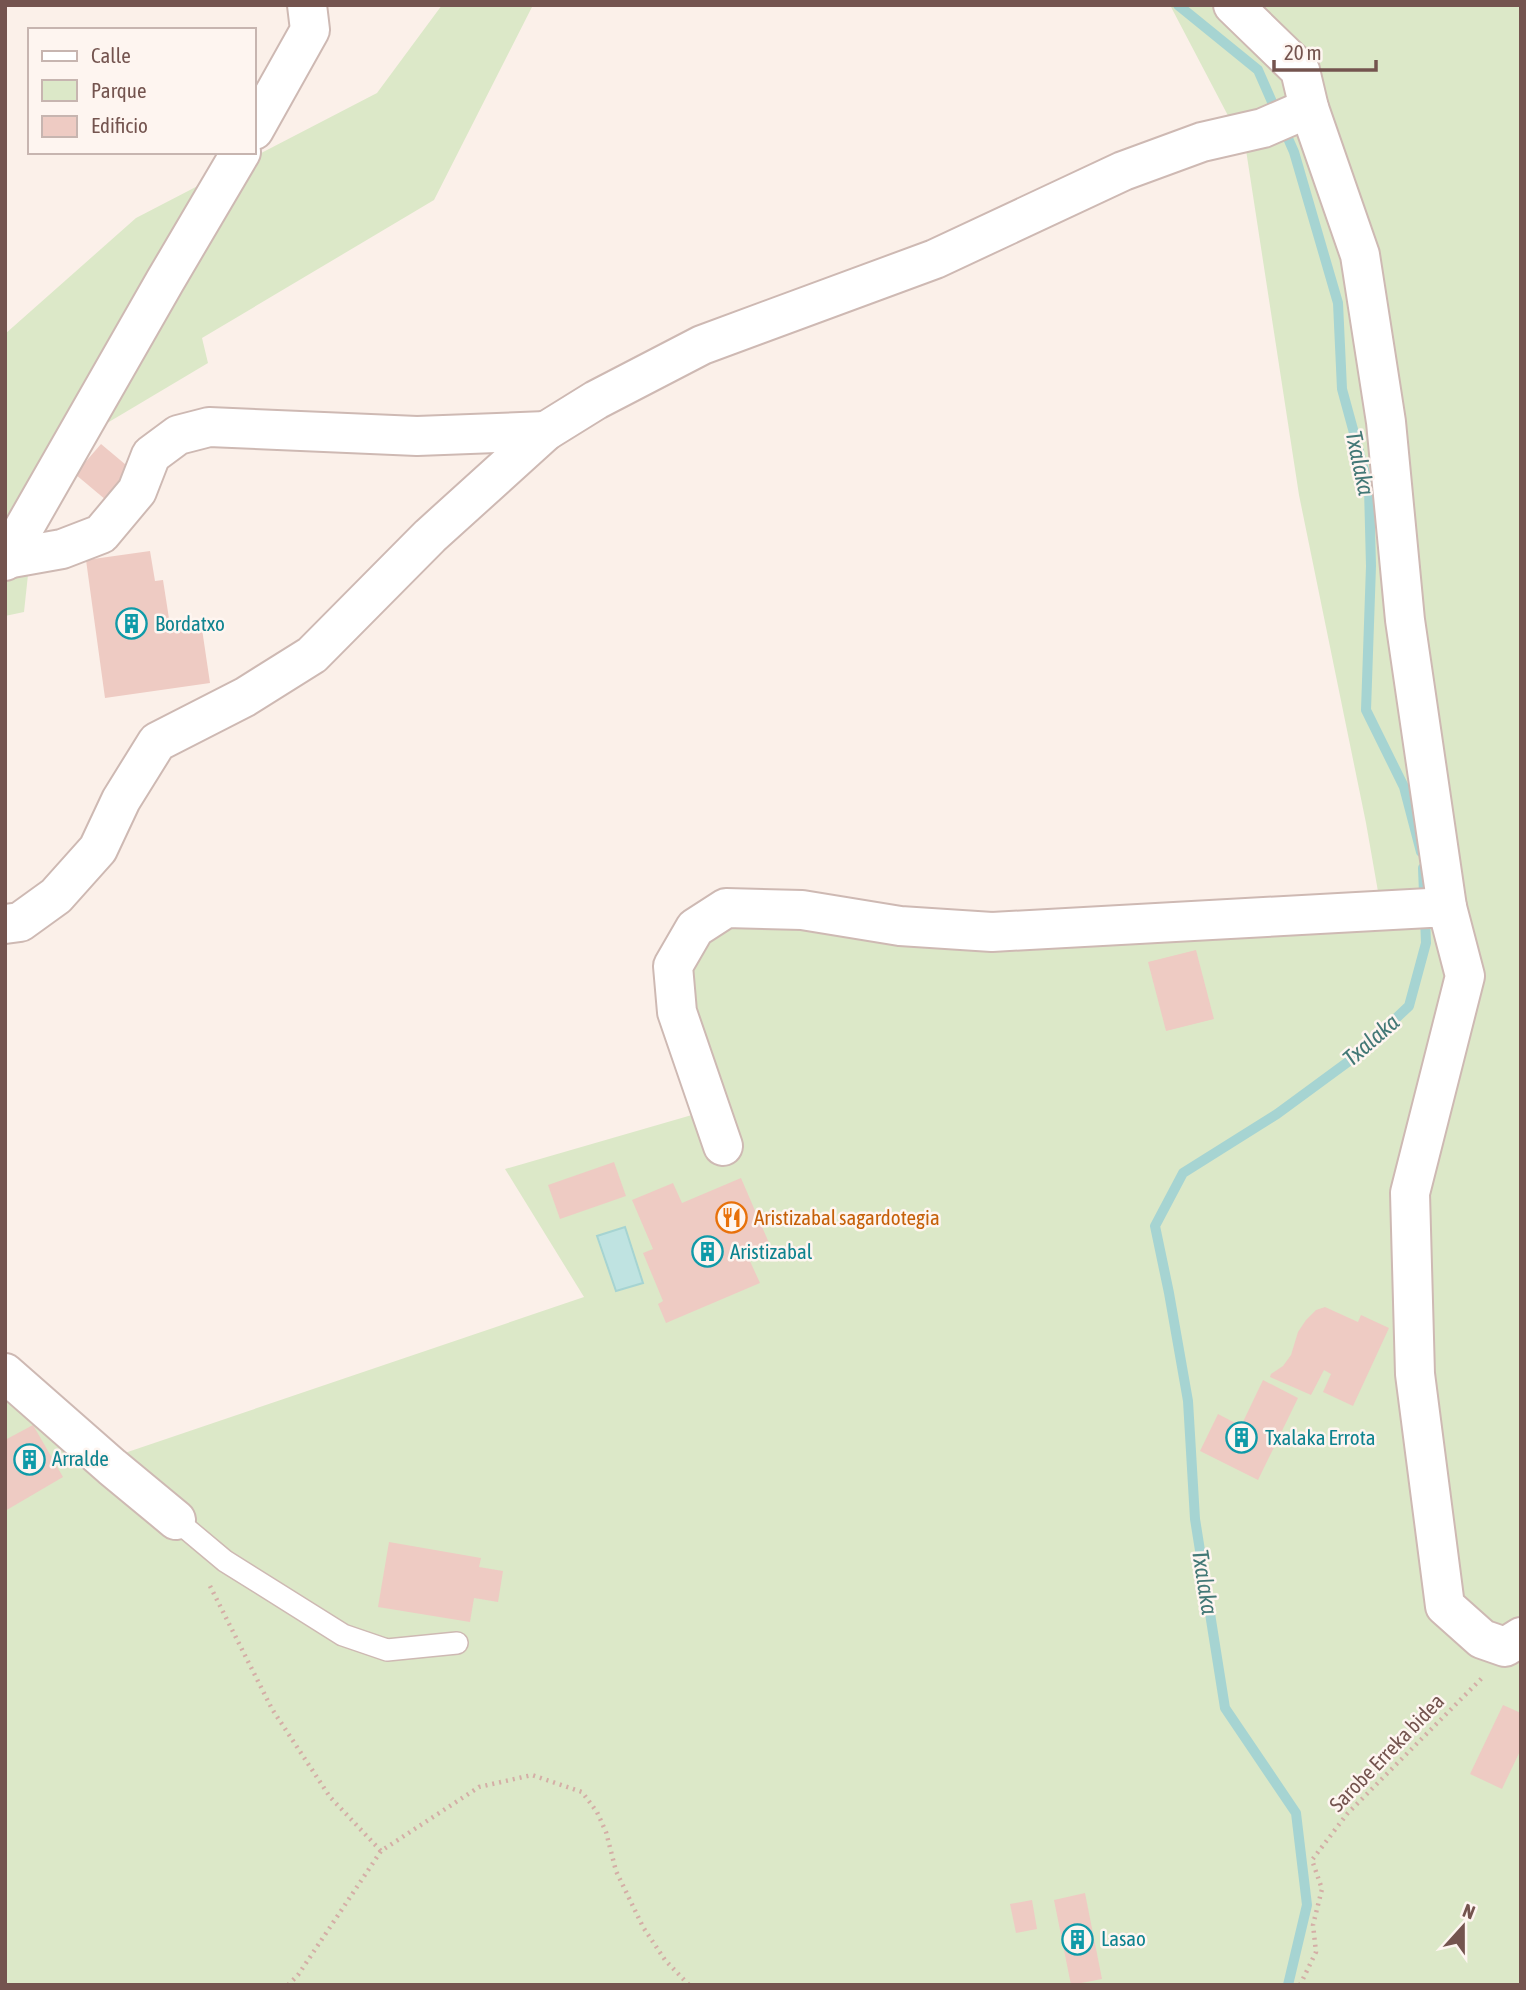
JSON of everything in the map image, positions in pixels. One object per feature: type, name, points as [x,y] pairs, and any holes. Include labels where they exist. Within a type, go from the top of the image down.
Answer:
[{"type":"street","points":[[256,126],[310,30],[307,5]]},
{"type":"street","points":[[1233,5],[1300,70],[1287,117],[1360,255],[1386,422],[1428,908],[1465,976],[1410,1193],[1415,1374],[1445,1606],[1482,1639],[1505,1647],[1521,1637]]},
{"type":"street","points":[[5,924],[20,922],[56,897],[98,849],[121,800],[158,742],[245,697],[312,655],[430,536],[546,431],[596,400],[702,345],[935,260],[1123,171],[1202,142],[1287,117]]},
{"type":"street","points":[[6,560],[240,154]]},
{"type":"street","points":[[6,560],[62,549],[101,534],[137,491],[151,455],[178,435],[209,426],[417,436],[546,431]]},
{"type":"street","points":[[723,1146],[677,1012],[673,966],[695,929],[726,908],[802,910],[900,926],[992,932],[1428,908]]},
{"type":"street","points":[[5,1373],[176,1520]]},
{"type":"lane","points":[[176,1520],[225,1561],[343,1635],[387,1650],[457,1643]]},
{"type":"path","points":[[206,1579],[272,1710],[330,1797],[381,1851]]},
{"type":"path","name":"Sarobe Erreka bidea","points":[[1300,1985],[1316,1952],[1313,1925],[1322,1889],[1312,1860],[1347,1814],[1482,1677]]},
{"type":"path","points":[[288,1985],[298,1975],[381,1851],[479,1787],[532,1775],[582,1793],[597,1812],[606,1832],[616,1871],[643,1927],[665,1960],[689,1985]]},
{"type":"green space","points":[[442,5],[533,5],[434,200],[202,338],[208,363],[40,463],[24,612],[5,616],[5,334],[136,218],[377,93]]},
{"type":"green space","points":[[1170,5],[1521,5],[1521,1985],[5,1985],[5,1366],[110,1458],[584,1297],[505,1169],[723,1106],[683,981],[699,949],[730,926],[1380,903],[1299,495],[1246,150]]},
{"type":"water","points":[[625,1227],[643,1283],[616,1291],[597,1236]]},
{"type":"building","points":[[101,444],[132,470],[106,500],[75,474]]},
{"type":"building","name":"Bordatxo","points":[[150,551],[155,581],[163,580],[170,625],[181,623],[182,632],[202,629],[210,683],[105,698],[86,560]]},
{"type":"building","points":[[1196,950],[1214,1019],[1166,1031],[1148,962]]},
{"type":"building","points":[[614,1162],[626,1196],[560,1219],[548,1185]]},
{"type":"building","name":"Aristizabal","points":[[741,1178],[772,1250],[749,1259],[760,1283],[666,1323],[658,1304],[663,1301],[643,1253],[653,1249],[632,1200],[673,1183],[682,1203]]},
{"type":"building","points":[[1325,1307],[1358,1322],[1361,1315],[1389,1328],[1353,1406],[1323,1392],[1331,1374],[1324,1370],[1311,1395],[1270,1377],[1291,1355],[1298,1332],[1306,1320],[1316,1310]]},
{"type":"building","name":"Txalaka Errota","points":[[1263,1380],[1298,1398],[1258,1480],[1200,1451],[1218,1414],[1241,1426]]},
{"type":"building","name":"Arralde","points":[[33,1425],[63,1477],[5,1511],[5,1440]]},
{"type":"building","points":[[389,1542],[481,1558],[479,1567],[503,1571],[498,1602],[474,1598],[470,1622],[378,1607]]},
{"type":"building","points":[[1503,1705],[1521,1713],[1521,1749],[1502,1789],[1470,1774]]},
{"type":"building","name":"Lasao","points":[[1085,1893],[1102,1979],[1071,1985],[1054,1900]]},
{"type":"building","points":[[1032,1900],[1037,1929],[1016,1933],[1010,1904]]},
{"type":"waterway","name":"Txalaka","points":[[1178,5],[1258,70],[1294,152],[1338,303],[1342,389],[1369,488],[1371,566],[1366,710],[1404,787],[1421,852]]},
{"type":"waterway","name":"Txalaka","points":[[1288,1985],[1307,1905],[1296,1813],[1225,1708],[1195,1519],[1188,1401],[1155,1226],[1183,1173],[1277,1114],[1356,1056],[1409,1006],[1426,943],[1423,868]]},
{"type":"place","name":"Bordatxo","points":[[132,624]]},
{"type":"place","name":"Aristizabal sagardotegia","points":[[731,1218]]},
{"type":"place","name":"Aristizabal","points":[[707,1252]]},
{"type":"place","name":"Txalaka Errota","points":[[1242,1438]]},
{"type":"place","name":"Arralde","points":[[29,1459]]},
{"type":"place","name":"Lasao","points":[[1078,1939]]}]
